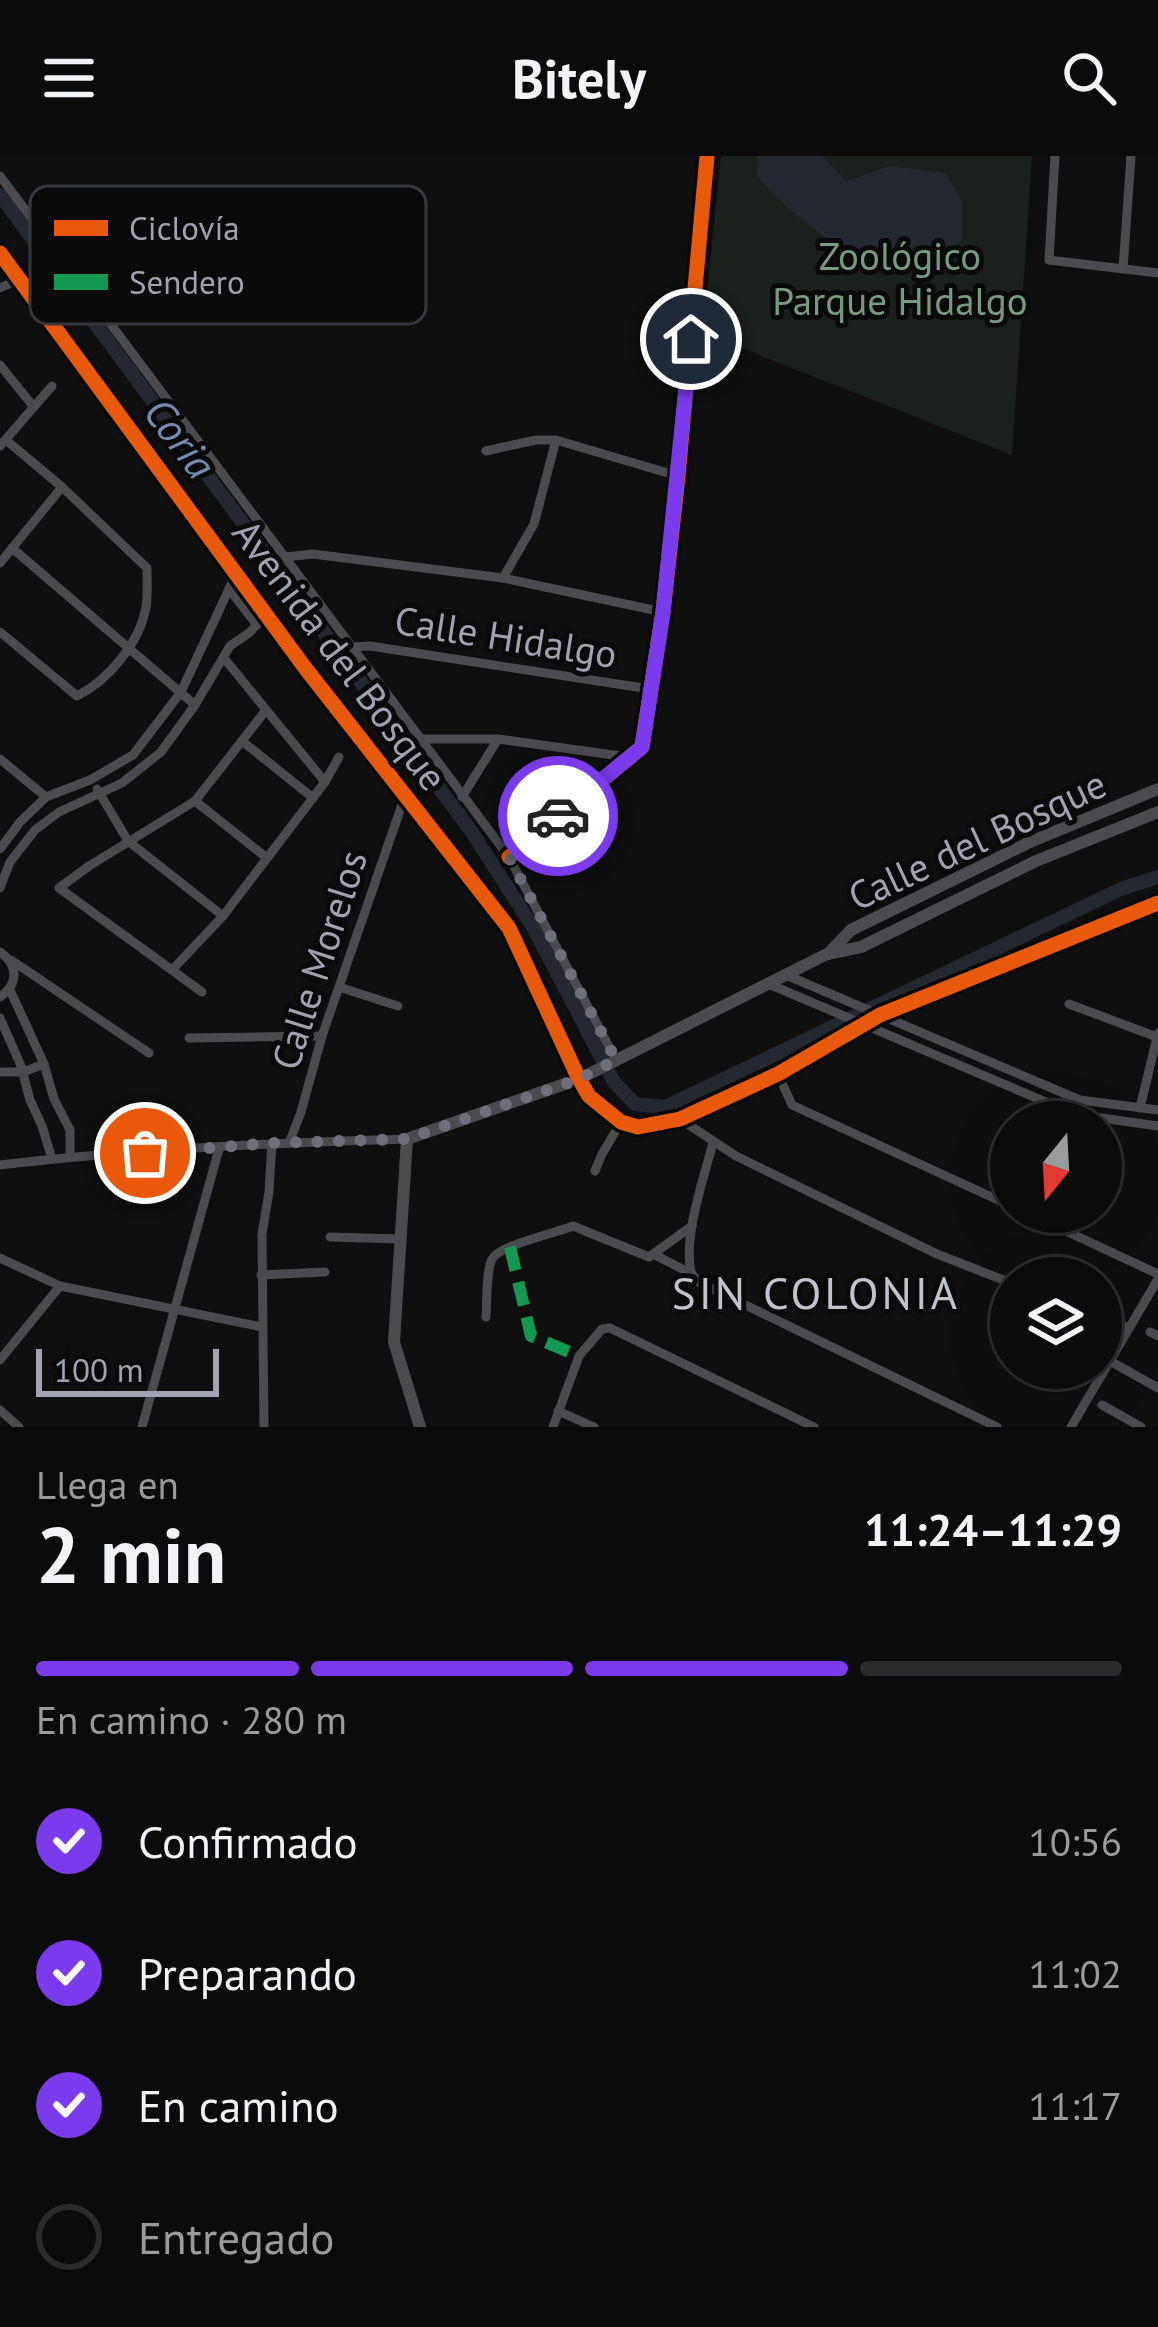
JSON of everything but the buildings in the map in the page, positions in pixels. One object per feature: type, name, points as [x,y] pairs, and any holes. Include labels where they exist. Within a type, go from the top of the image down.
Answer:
[{"type":"street","points":[[509,857],[642,747],[678,476],[707,156]]},
{"type":"street","points":[[1055,156],[1049,260],[1158,273]]},
{"type":"street","points":[[1123,269],[1131,156]]},
{"type":"street","points":[[0,176],[30,216]]},
{"type":"street","name":"Avenida del Bosque","points":[[0,253],[30,293]]},
{"type":"street","points":[[0,288],[20,279]]},
{"type":"street","name":"Avenida del Bosque","points":[[53,324],[266,615],[509,928],[589,1096],[622,1122],[638,1127],[680,1119]]},
{"type":"street","points":[[111,324],[509,857],[606,1065]]},
{"type":"street","points":[[0,365],[33,406]]},
{"type":"street","points":[[6,439],[52,386]]},
{"type":"street","points":[[0,420],[6,439],[147,568],[146,609],[129,649],[101,680],[77,696],[0,632]]},
{"type":"street","points":[[486,451],[556,440],[678,476]]},
{"type":"street","points":[[503,578],[534,524],[556,440]]},
{"type":"street","points":[[0,563],[62,487]]},
{"type":"street","points":[[12,548],[195,704]]},
{"type":"street","points":[[285,557],[314,554],[503,578],[663,612]]},
{"type":"street","points":[[0,849],[46,797],[90,780],[133,754],[181,692],[236,574]]},
{"type":"street","points":[[229,589],[256,625]]},
{"type":"street","points":[[1,880],[34,830],[59,812],[122,783],[161,752],[230,646],[266,615]]},
{"type":"street","name":"Calle Hidalgo","points":[[352,647],[650,689]]},
{"type":"street","points":[[224,658],[325,782]]},
{"type":"street","points":[[202,992],[58,888],[196,801],[266,710]]},
{"type":"street","points":[[422,739],[498,739],[628,757]]},
{"type":"street","points":[[462,797],[498,739]]},
{"type":"street","points":[[242,740],[313,798]]},
{"type":"street","points":[[172,970],[223,916],[339,757]]},
{"type":"street","points":[[0,759],[46,797]]},
{"type":"street","points":[[90,780],[128,842],[223,916]]},
{"type":"street","name":"Calle del Bosque","points":[[827,955],[851,930],[1030,842],[1158,789]]},
{"type":"street","name":"Calle Morelos","points":[[289,1143],[406,796]]},
{"type":"street","points":[[196,801],[267,858]]},
{"type":"street","name":"Calle del Bosque","points":[[407,1139],[579,1079],[827,955],[861,947],[1036,861],[1158,812]]},
{"type":"street","points":[[680,1119],[778,1074],[875,1012],[1158,903]]},
{"type":"street","points":[[0,951],[149,1053]]},
{"type":"street","points":[[10,960],[16,975],[5,993],[44,1064],[54,1100],[70,1130],[70,1157]]},
{"type":"street","points":[[786,974],[1080,1100],[1158,1110]]},
{"type":"street","points":[[771,985],[1074,1114],[1158,1126]]},
{"type":"street","points":[[339,987],[398,1006]]},
{"type":"street","points":[[1069,1004],[1158,1035],[1140,1108]]},
{"type":"street","points":[[0,1018],[52,1159]]},
{"type":"street","points":[[189,1038],[322,1036]]},
{"type":"street","points":[[0,1072],[23,1072],[44,1064]]},
{"type":"street","points":[[778,1074],[792,1105],[990,1196]]},
{"type":"street","points":[[680,1119],[713,1142],[938,1254],[990,1275]]},
{"type":"street","points":[[595,1171],[622,1122]]},
{"type":"street","points":[[0,1165],[272,1143],[407,1139],[394,1342],[420,1427]]},
{"type":"street","points":[[713,1142],[692,1226],[688,1265],[698,1282],[997,1427]]},
{"type":"street","points":[[264,1427],[262,1234],[272,1143]]},
{"type":"street","points":[[142,1427],[218,1149]]},
{"type":"street","points":[[486,1317],[491,1264],[496,1254],[511,1247],[573,1226],[643,1257],[655,1255],[692,1226]]},
{"type":"street","points":[[1068,1233],[1158,1276],[1122,1340]]},
{"type":"street","points":[[330,1237],[400,1239]]},
{"type":"street","points":[[655,1255],[692,1274]]},
{"type":"street","points":[[0,1258],[60,1286],[262,1327]]},
{"type":"street","points":[[261,1275],[325,1272]]},
{"type":"street","points":[[0,1360],[60,1286]]},
{"type":"street","points":[[1122,1325],[1129,1328]]},
{"type":"street","points":[[553,1427],[579,1356],[602,1328],[610,1328],[814,1427]]},
{"type":"street","points":[[1122,1367],[1158,1388]]},
{"type":"street","points":[[1071,1427],[1093,1389]]},
{"type":"street","points":[[1102,1405],[1141,1427]]},
{"type":"street","points":[[0,1410],[19,1427]]},
{"type":"street","points":[[558,1411],[594,1427]]},
{"type":"green space","name":"Zoológico Parque Hidalgo","points":[[721,156],[1032,156],[1012,455],[703,333]]},
{"type":"shaded area","points":[[757,156],[822,156],[847,181],[890,166],[945,173],[962,200],[962,239],[941,262],[863,259],[822,235],[775,196],[758,175]]},
{"type":"waterway","name":"Coria","points":[[0,195],[30,236]]},
{"type":"waterway","name":"Coria","points":[[96,324],[471,831],[533,927],[614,1082],[635,1104],[665,1107],[1121,889],[1158,877]]},
{"type":"marked path","points":[[510,1247],[531,1336],[579,1356]]},
{"type":"cycle path","points":[[509,857],[642,747],[678,476],[707,156]]},
{"type":"cycle path","points":[[0,253],[30,294]]},
{"type":"cycle path","points":[[52,324],[306,669],[509,928],[579,1079],[589,1096],[621,1122],[638,1127],[680,1119],[778,1074],[880,1015],[1158,903]]},
{"type":"way so far","points":[[145,1153],[407,1139],[579,1079],[616,1060],[509,857],[558,816]]},
{"type":"district","name":"SIN COLONIA","points":[[816,1293]]},
{"type":"route","points":[[558,816],[642,747],[663,612],[691,339]]}]
